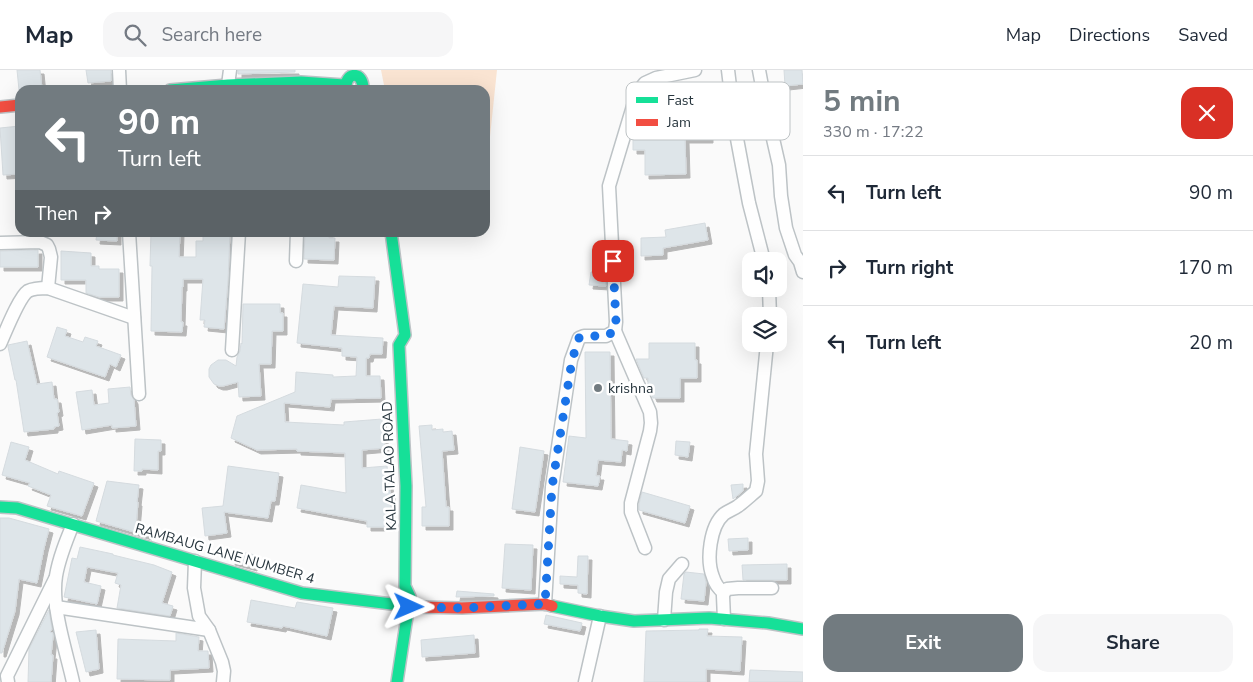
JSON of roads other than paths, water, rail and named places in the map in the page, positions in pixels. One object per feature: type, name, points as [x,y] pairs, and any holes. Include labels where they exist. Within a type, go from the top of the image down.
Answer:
[{"type":"street","points":[[119,70],[120,85]]},
{"type":"street","points":[[228,85],[230,70]]},
{"type":"street","points":[[647,82],[656,78],[695,70]]},
{"type":"street","points":[[274,85],[345,81],[355,75],[362,83]]},
{"type":"street","points":[[0,107],[15,106]]},
{"type":"street","points":[[626,130],[609,186],[615,331],[650,412],[650,431],[631,503],[631,512],[645,548]]},
{"type":"street","points":[[737,140],[749,203],[762,252]]},
{"type":"street","points":[[773,140],[779,165],[786,228],[803,272]]},
{"type":"street","points":[[129,237],[139,394]]},
{"type":"street","points":[[232,350],[239,237]]},
{"type":"street","points":[[296,261],[297,237]]},
{"type":"street","points":[[382,237],[390,308]]},
{"type":"street","name":"KALA TALAO ROAD","points":[[392,237],[405,335],[396,341],[406,486],[406,586],[401,594],[404,606],[397,682]]},
{"type":"street","points":[[0,243],[40,242],[47,245],[50,249],[51,257],[48,288]]},
{"type":"street","points":[[0,344],[22,298],[28,291],[36,289],[48,288],[134,318]]},
{"type":"street","points":[[545,604],[552,487],[572,360],[579,338],[584,336],[606,336],[615,331]]},
{"type":"street","points":[[724,594],[713,578],[710,564],[710,546],[717,522],[724,514],[742,503],[756,491],[758,480],[756,454],[766,352]]},
{"type":"street","name":"RAMBAUG LANE NUMBER 4","points":[[0,507],[18,508],[302,593],[404,606],[462,608],[545,604],[634,621],[709,618],[768,623],[803,629]]},
{"type":"street","points":[[72,524],[62,550],[56,577],[56,607],[73,682]]},
{"type":"street","points":[[195,561],[194,588],[199,616],[209,630],[222,662],[224,671],[223,682]]},
{"type":"street","points":[[664,620],[669,579],[682,564]]},
{"type":"street","points":[[8,682],[7,676],[56,577]]},
{"type":"street","points":[[724,619],[723,596],[727,589],[772,588]]},
{"type":"street","name":"KALA TALAO ROAD","points":[[386,682],[404,606]]},
{"type":"street","points":[[56,607],[209,630]]},
{"type":"street","points":[[585,682],[600,616]]},
{"type":"place","name":"krishna","points":[[598,388]]}]
